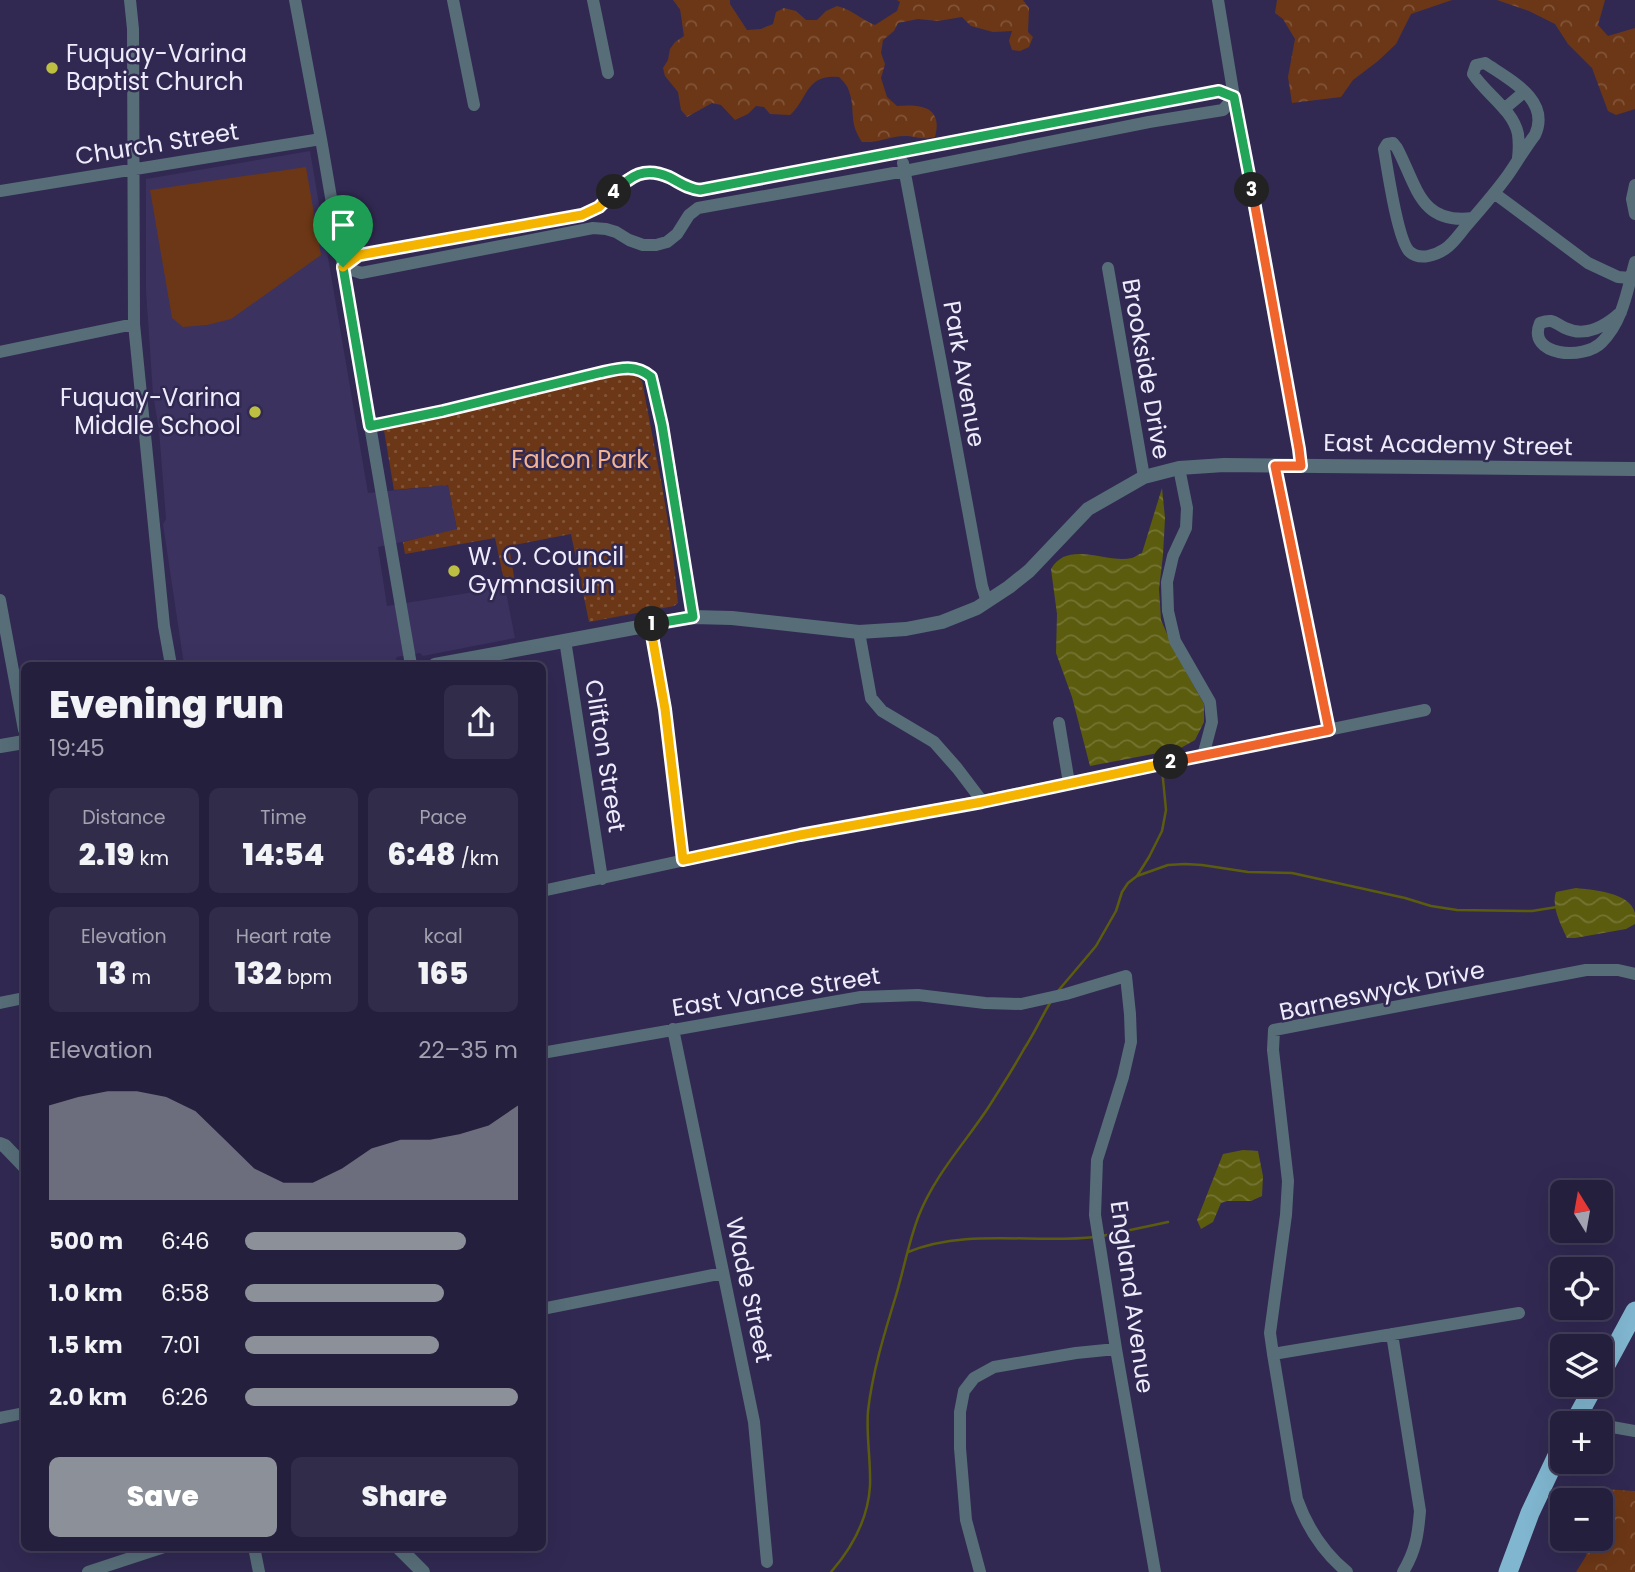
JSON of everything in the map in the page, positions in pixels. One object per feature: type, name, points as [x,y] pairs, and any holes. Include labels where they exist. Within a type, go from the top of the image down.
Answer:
[{"type":"highway","points":[[1613,1352],[1635,1311]]},
{"type":"highway","points":[[1508,1572],[1530,1513],[1550,1471]]},
{"type":"street","points":[[130,0],[133,29],[134,324],[164,626],[170,662]]},
{"type":"street","points":[[295,0],[410,662]]},
{"type":"street","points":[[453,0],[474,105]]},
{"type":"street","points":[[593,0],[608,73]]},
{"type":"street","points":[[1218,0],[1301,466]]},
{"type":"street","points":[[1474,218],[1446,218],[1433,212],[1417,192],[1397,148],[1393,143],[1387,144],[1384,149],[1405,246],[1410,253],[1425,257],[1446,248],[1474,218],[1535,135],[1540,118],[1534,100],[1485,64],[1476,65],[1473,74],[1515,126],[1519,144],[1518,158]]},
{"type":"street","points":[[343,267],[359,255],[582,215],[599,207],[636,174],[659,174],[687,188],[700,190],[1219,91],[1234,97]]},
{"type":"street","points":[[1503,109],[1524,92]]},
{"type":"street","points":[[343,267],[361,273],[592,229],[606,229],[643,245],[656,245],[667,242],[677,234],[689,215],[698,208],[1223,110],[1234,97]]},
{"type":"street","name":"Church Street","points":[[0,191],[321,139]]},
{"type":"street","name":"Park Avenue","points":[[901,152],[987,602]]},
{"type":"street","points":[[1635,185],[1632,199],[1635,215]]},
{"type":"street","points":[[700,190],[703,207]]},
{"type":"street","points":[[1394,201],[1417,192]]},
{"type":"street","points":[[1494,193],[1588,263],[1618,277],[1634,278]]},
{"type":"street","points":[[588,212],[592,229]]},
{"type":"street","points":[[1621,312],[1610,323],[1595,330],[1566,329],[1555,321],[1548,320],[1540,323],[1538,338],[1561,354],[1578,354],[1599,346],[1614,328],[1621,312],[1634,278],[1635,262]]},
{"type":"street","name":"Brookside Drive","points":[[1108,268],[1144,477]]},
{"type":"street","points":[[0,352],[134,324]]},
{"type":"street","points":[[370,426],[624,368],[646,373],[653,383],[662,425],[693,617]]},
{"type":"street","name":"East Academy Street","points":[[451,662],[693,617],[732,618],[859,632],[887,632],[924,627],[960,616],[1009,587],[1088,509],[1144,477],[1179,468],[1224,464],[1635,469]]},
{"type":"street","points":[[1275,466],[1329,730]]},
{"type":"street","points":[[1179,468],[1187,508],[1186,528],[1173,556],[1167,582],[1168,611],[1175,641],[1210,702],[1212,722],[1203,755]]},
{"type":"street","points":[[0,600],[21,714]]},
{"type":"street","points":[[650,624],[665,709],[683,860]]},
{"type":"street","points":[[859,632],[872,698],[882,711],[934,741],[982,802]]},
{"type":"street","name":"Clifton Street","points":[[565,640],[602,879]]},
{"type":"street","points":[[546,890],[800,835],[982,802],[1424,710]]},
{"type":"street","points":[[1059,723],[1069,783]]},
{"type":"street","points":[[0,747],[21,743]]},
{"type":"street","name":"Barneswyck Drive","points":[[1347,1572],[1320,1543],[1303,1516],[1297,1499],[1270,1333],[1288,1181],[1273,1030],[1586,970],[1635,974]]},
{"type":"street","name":"England Avenue","points":[[1099,984],[1126,976],[1131,1042],[1097,1160],[1095,1215],[1155,1572]]},
{"type":"street","name":"East Vance Street","points":[[546,1052],[861,997],[918,995],[985,1003],[1021,1004],[1066,995],[1099,984]]},
{"type":"street","points":[[0,1003],[21,999]]},
{"type":"street","name":"Wade Street","points":[[673,1029],[754,1422],[767,1562]]},
{"type":"street","points":[[0,1144],[21,1160]]},
{"type":"street","points":[[546,1308],[723,1273]]},
{"type":"street","points":[[1273,1354],[1519,1313]]},
{"type":"street","points":[[1392,1334],[1420,1511],[1418,1539],[1412,1558],[1403,1572]]},
{"type":"street","points":[[979,1572],[965,1520],[960,1448],[960,1412],[964,1391],[974,1378],[994,1367],[1116,1349]]},
{"type":"street","points":[[0,1418],[21,1414]]},
{"type":"street","points":[[1613,1428],[1635,1431]]},
{"type":"street","points":[[88,1572],[152,1551]]},
{"type":"street","points":[[255,1551],[258,1572]]},
{"type":"street","points":[[402,1551],[423,1572]]},
{"type":"shaded area","name":"Fuquay-Varina Middle School","points":[[310,151],[368,493],[448,485],[457,530],[378,547],[387,606],[505,587],[515,638],[423,656],[420,653],[397,657],[395,661],[389,662],[184,662],[163,524],[166,519],[146,291],[146,179]]},
{"type":"green space","points":[[673,0],[730,0],[747,30],[761,29],[773,24],[776,12],[784,8],[796,11],[806,20],[817,20],[826,11],[837,6],[875,25],[897,11],[900,2],[897,0],[1023,0],[1029,8],[1028,32],[1033,37],[1029,47],[1020,51],[1012,50],[1009,41],[1012,31],[993,32],[971,26],[962,17],[938,21],[918,19],[898,23],[894,31],[883,40],[881,53],[885,64],[881,78],[887,97],[897,106],[922,107],[933,113],[937,127],[935,137],[901,136],[862,142],[855,128],[848,89],[839,77],[828,77],[814,83],[790,115],[770,114],[764,107],[756,106],[748,114],[735,120],[721,105],[712,103],[687,117],[681,110],[678,92],[665,76],[663,68],[670,49],[684,36],[680,9]]},
{"type":"green space","points":[[1277,0],[1452,0],[1411,14],[1396,44],[1353,80],[1341,97],[1292,103],[1288,77],[1295,39],[1283,19],[1275,13]]},
{"type":"green space","points":[[1497,0],[1605,0],[1598,25],[1608,36],[1635,28],[1635,109],[1616,115],[1608,111],[1592,68],[1568,44],[1555,24]]},
{"type":"green space","points":[[306,167],[321,255],[231,319],[183,327],[172,318],[150,190]]},
{"type":"green space","name":"Falcon Park","points":[[630,374],[642,381],[672,546],[678,603],[589,622],[571,534],[509,546],[515,583],[505,585],[495,538],[405,554],[403,542],[457,529],[448,485],[394,490],[384,430],[598,379]]},
{"type":"green space","points":[[1613,1490],[1635,1491],[1635,1572],[1576,1572],[1587,1551],[1613,1551]]},
{"type":"water","points":[[1162,488],[1165,518],[1159,589],[1161,620],[1175,652],[1204,704],[1204,722],[1195,740],[1179,749],[1090,766],[1072,697],[1056,653],[1057,614],[1051,569],[1058,560],[1067,555],[1088,554],[1122,559],[1142,553]]},
{"type":"water","points":[[1576,888],[1619,896],[1632,906],[1635,924],[1626,929],[1567,938],[1557,915],[1555,897],[1556,892]]},
{"type":"water","points":[[1243,1150],[1258,1151],[1263,1176],[1262,1196],[1251,1201],[1221,1203],[1213,1222],[1201,1229],[1197,1220],[1223,1154]]},
{"type":"waterway","points":[[1058,991],[1096,946],[1116,911],[1122,892],[1137,876],[1162,831],[1166,810],[1162,769]]},
{"type":"waterway","points":[[1137,876],[1168,865],[1202,865],[1248,872],[1292,873],[1457,910],[1532,911],[1557,907]]},
{"type":"waterway","points":[[831,1572],[852,1543],[869,1498],[868,1411],[872,1384],[919,1215],[933,1186],[988,1108],[1050,1003]]},
{"type":"waterway","points":[[1102,1236],[1168,1222]]},
{"type":"waterway","points":[[908,1252],[930,1245],[977,1239],[1095,1237]]},
{"type":"place","name":"Fuquay-Varina Baptist Church","points":[[52,68]]},
{"type":"place","name":"Fuquay-Varina Middle School","points":[[255,412]]},
{"type":"place","name":"W. O. Council Gymnasium","points":[[454,571]]},
{"type":"route","points":[[1219,91],[1234,97],[1300,454],[1301,466],[1275,466],[1329,730],[982,802],[800,835],[683,860],[665,709],[650,624],[693,617],[662,425],[651,377],[640,370],[624,368],[370,426],[343,267],[359,255],[582,215],[599,207],[636,174],[650,172],[667,176],[687,188],[700,190],[1219,91]]}]
